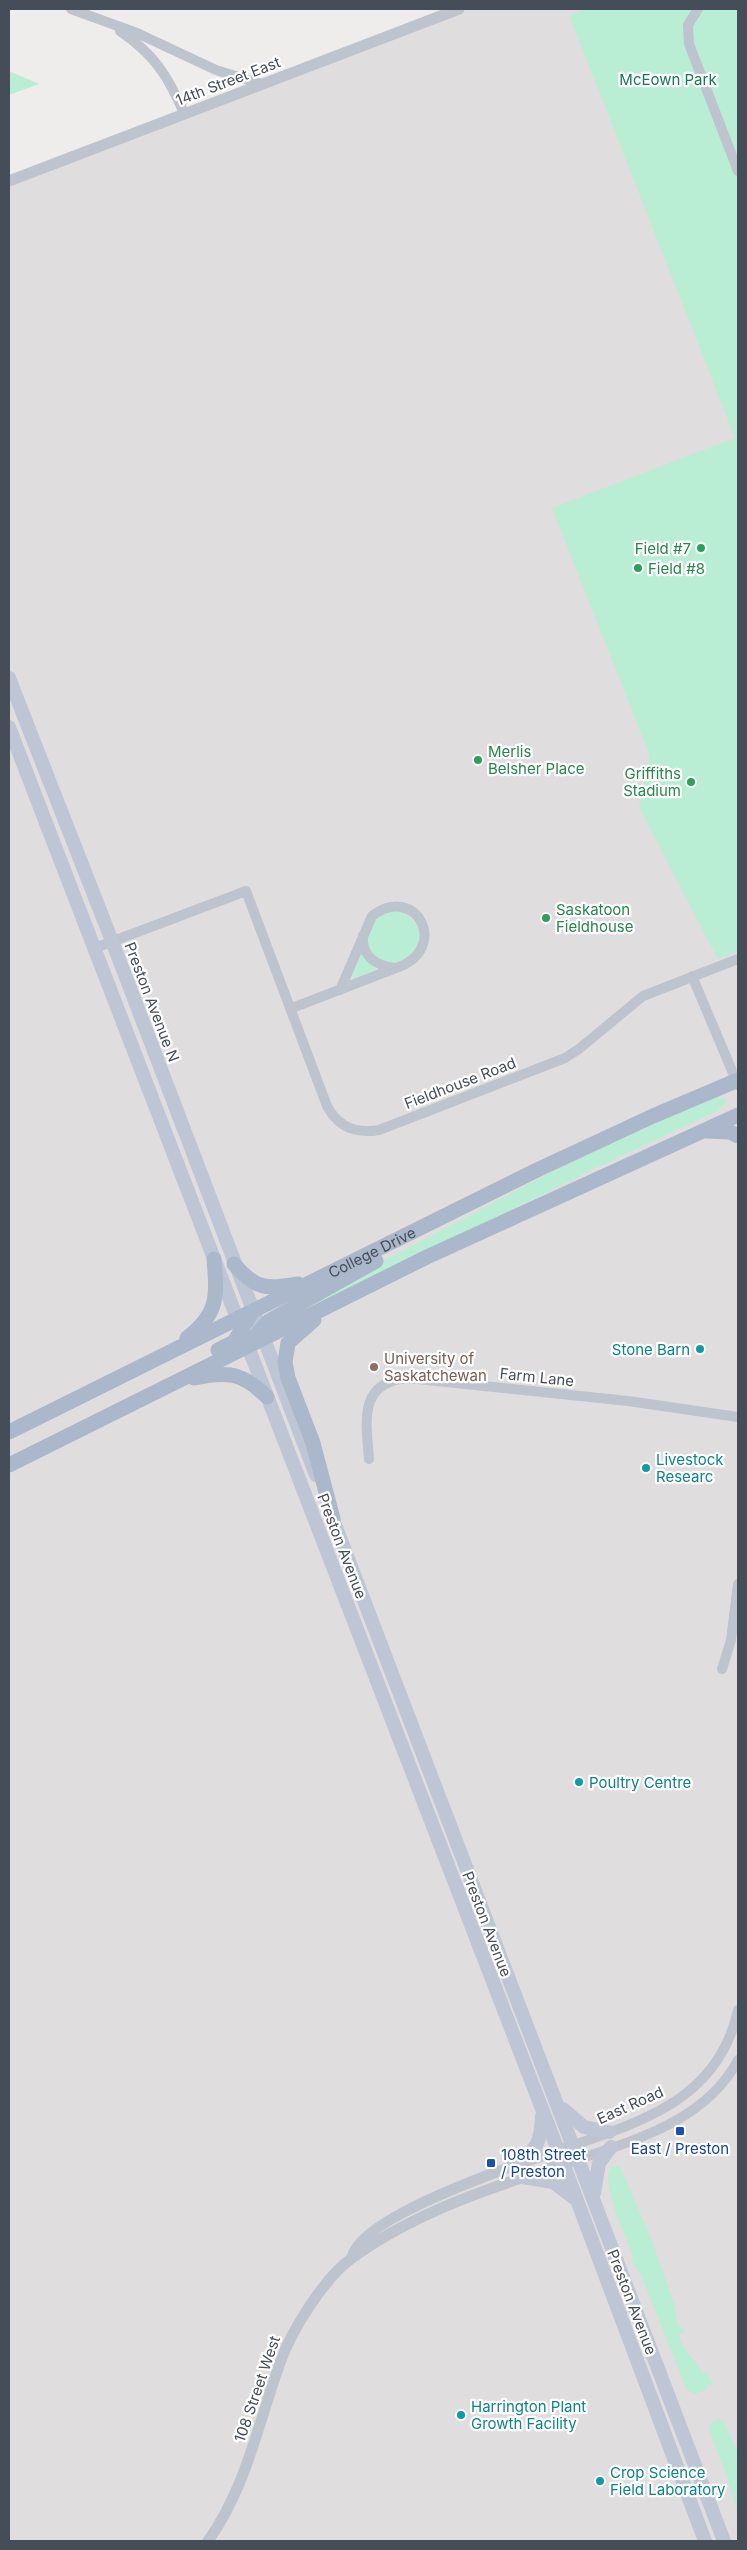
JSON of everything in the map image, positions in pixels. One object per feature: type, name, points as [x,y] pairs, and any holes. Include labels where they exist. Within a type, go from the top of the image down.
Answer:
[{"type":"main road","name":"Preston Avenue N","points":[[9,678],[112,941],[261,1334]]},
{"type":"main road","points":[[9,727],[242,1332]]},
{"type":"main road","name":"College Drive","points":[[252,1312],[574,1153],[738,1082]]},
{"type":"main road","name":"College Drive","points":[[261,1334],[334,1303],[427,1257],[738,1115]]},
{"type":"main road","points":[[702,1131],[730,1132],[738,1136]]},
{"type":"main road","points":[[9,1432],[166,1354],[242,1332],[261,1334],[276,1316],[551,1168],[574,1153]]},
{"type":"main road","points":[[166,1354],[198,1330],[210,1316],[215,1304],[216,1292],[214,1259]]},
{"type":"main road","points":[[234,1264],[245,1277],[260,1286],[272,1288],[312,1282]]},
{"type":"main road","points":[[333,1519],[313,1443],[288,1378],[285,1355],[292,1338],[334,1303]]},
{"type":"main road","points":[[106,1416],[171,1376],[234,1342],[242,1332],[252,1312]]},
{"type":"main road","points":[[9,1465],[175,1382],[242,1332]]},
{"type":"main road","name":"Preston Avenue","points":[[242,1332],[543,2113],[705,2541]]},
{"type":"main road","name":"Preston Avenue","points":[[261,1334],[574,2145],[724,2541]]},
{"type":"main road","points":[[175,1382],[213,1374],[240,1376],[251,1381],[267,1397]]},
{"type":"main road","points":[[558,2105],[572,2119],[584,2127],[608,2132]]},
{"type":"main road","points":[[514,2166],[535,2150],[538,2144],[543,2113]]},
{"type":"main road","points":[[594,2199],[596,2169],[604,2154],[611,2147]]},
{"type":"main road","points":[[523,2177],[553,2182],[576,2200]]},
{"type":"street","points":[[71,9],[137,33],[216,70],[262,84]]},
{"type":"street","name":"14th Street East","points":[[9,181],[459,9]]},
{"type":"street","points":[[698,9],[688,25],[689,44],[738,171]]},
{"type":"street","points":[[111,25],[138,44],[157,62],[172,85],[184,114]]},
{"type":"street","name":"Fieldhouse Road","points":[[94,948],[246,891],[331,1112],[347,1128],[362,1132],[370,1132],[565,1058],[579,1049],[635,1000],[738,959]]},
{"type":"street","points":[[292,1008],[340,990],[396,968],[415,959],[424,944],[424,929],[416,914],[405,907],[390,906],[372,916],[363,933],[340,990]]},
{"type":"street","points":[[363,933],[368,957],[380,965],[396,968]]},
{"type":"street","points":[[692,976],[738,1082]]},
{"type":"street","name":"Farm Lane","points":[[369,1459],[368,1404],[373,1394],[379,1388],[386,1382],[397,1379],[408,1378],[628,1401],[738,1417]]},
{"type":"street","points":[[722,1669],[732,1640],[738,1584]]},
{"type":"street","name":"East Road","points":[[574,2145],[666,2108],[692,2089],[726,2048],[738,2010]]},
{"type":"street","name":"East Road","points":[[579,2159],[678,2121],[713,2094],[738,2060]]},
{"type":"street","name":"108 Street West","points":[[352,2258],[353,2250],[363,2241],[410,2208],[514,2166],[574,2145]]},
{"type":"street","name":"108 Street West","points":[[208,2541],[237,2491],[287,2346],[316,2299],[352,2258],[411,2222],[523,2177],[579,2159]]},
{"type":"shaded area","name":"University of Saskatchewan","points":[[459,9],[738,9],[738,2541],[9,2541],[9,187],[184,113]]},
{"type":"green space","name":"McEown Park","points":[[587,9],[738,9],[738,951],[718,959],[639,808],[650,756],[552,508],[735,438],[569,15]]},
{"type":"green space","points":[[9,71],[39,84],[9,95]]},
{"type":"green space","points":[[391,911],[400,911],[414,922],[419,934],[417,945],[411,954],[401,961],[389,963],[378,959],[369,949],[367,939],[371,928],[381,915]]},
{"type":"green space","points":[[362,954],[376,970],[354,978],[352,975]]},
{"type":"green space","points":[[712,1098],[723,1098],[727,1101],[717,1111],[602,1165],[302,1313],[279,1316],[563,1166]]},
{"type":"green space","points":[[611,2167],[620,2167],[652,2241],[675,2306],[677,2324],[686,2333],[679,2334],[682,2345],[702,2372],[708,2374],[713,2385],[706,2384],[707,2389],[695,2394],[687,2390],[643,2280],[633,2263],[632,2253],[619,2222],[609,2184],[608,2174]]},
{"type":"green space","points":[[719,2419],[724,2422],[738,2453],[738,2515],[728,2479],[709,2430],[711,2422]]},
{"type":"place","name":"Field #7","points":[[701,548]]},
{"type":"place","name":"Field #8","points":[[638,568]]},
{"type":"place","name":"Merlis Belsher Place","points":[[478,760]]},
{"type":"place","name":"Griffiths Stadium","points":[[691,782]]},
{"type":"place","name":"Saskatoon Fieldhouse","points":[[546,918]]},
{"type":"place","name":"Stone Barn","points":[[700,1349]]},
{"type":"place","name":"University of Saskatchewan","points":[[374,1367]]},
{"type":"place","name":"Livestock Researc","points":[[646,1468]]},
{"type":"place","name":"Poultry Centre","points":[[579,1782]]},
{"type":"place","name":"East / Preston","points":[[680,2131]]},
{"type":"place","name":"108th Street / Preston","points":[[491,2163]]},
{"type":"place","name":"Harrington Plant Growth Facility","points":[[461,2415]]},
{"type":"place","name":"Crop Science Field Laboratory","points":[[600,2481]]}]
